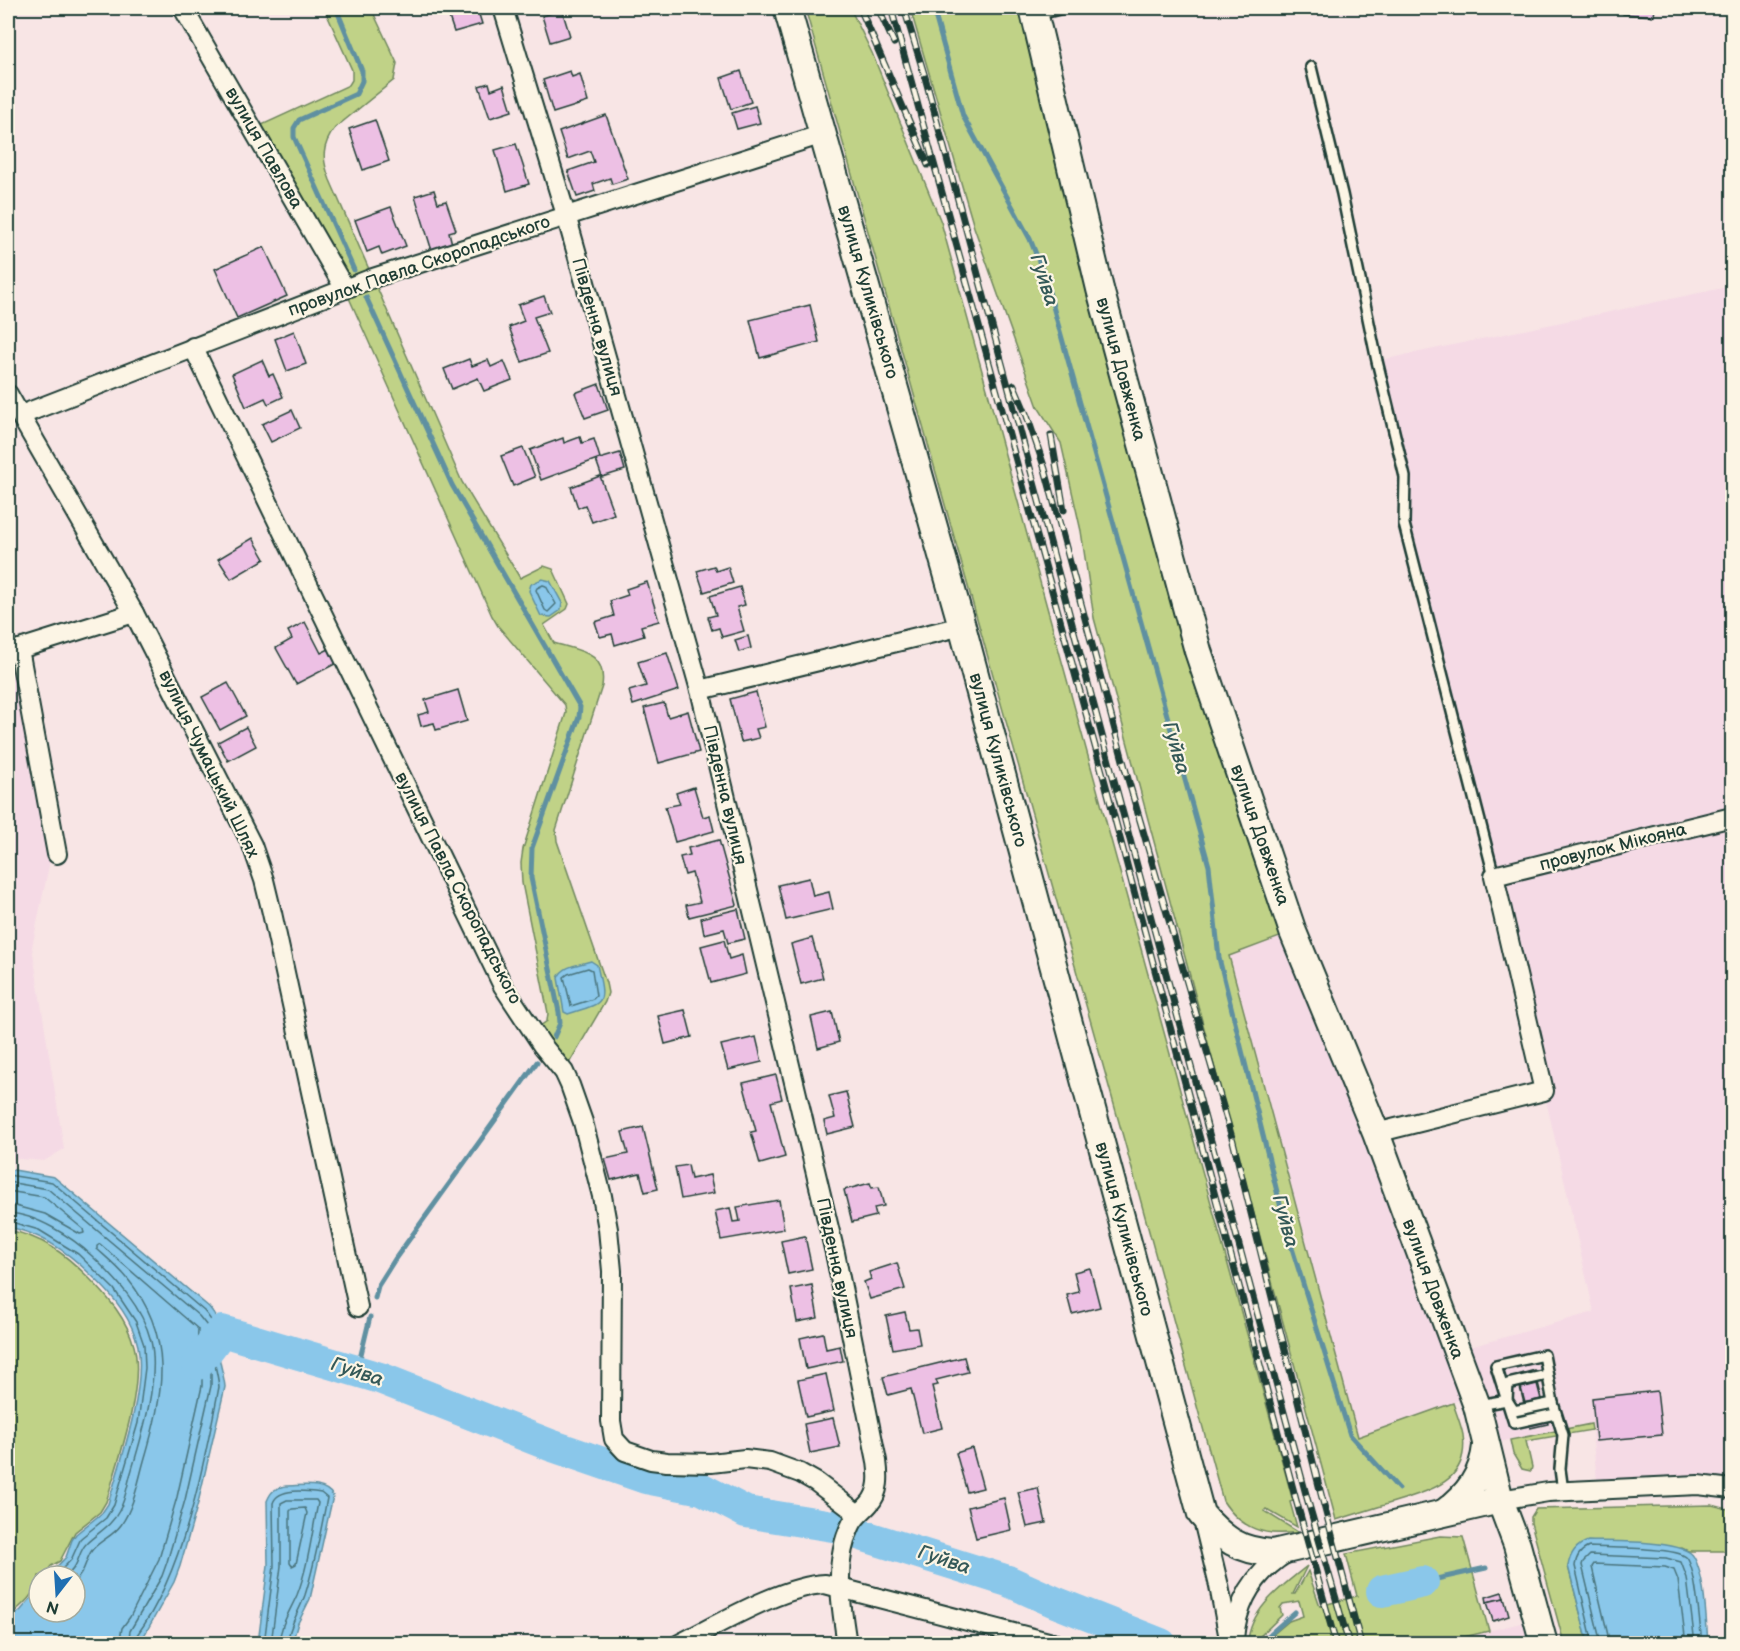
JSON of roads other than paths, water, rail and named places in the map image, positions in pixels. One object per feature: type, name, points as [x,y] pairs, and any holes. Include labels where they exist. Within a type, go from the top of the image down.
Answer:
[{"type":"street","name":"вулиця Павлова","points":[[183,8],[345,289]]},
{"type":"street","name":"Південна вулиця","points":[[503,8],[566,215],[700,690],[835,1253],[879,1479],[876,1494],[858,1514],[845,1542],[840,1586],[847,1644]]},
{"type":"street","name":"вулиця Куликівського","points":[[787,8],[962,626],[1201,1514]]},
{"type":"street","name":"вулиця Довженка","points":[[1034,11],[1100,289],[1198,651],[1293,932],[1376,1133],[1477,1406],[1500,1500],[1544,1644]]},
{"type":"street","name":"провулок Павла Скоропадського","points":[[21,415],[345,289],[566,215],[823,134]]},
{"type":"street","name":"вулиця Павла Скоропадського","points":[[193,347],[503,986],[542,1045],[564,1072],[575,1098],[598,1178],[608,1229],[612,1286],[611,1421],[614,1439],[625,1451],[651,1460],[695,1464],[745,1459],[770,1462],[816,1482],[858,1514]]},
{"type":"street","name":"вулиця Чумацький Шлях","points":[[8,394],[134,613],[252,845],[264,880],[358,1307]]},
{"type":"street","points":[[57,854],[13,651],[134,613]]},
{"type":"street","points":[[700,690],[962,626]]},
{"type":"street","name":"провулок Мікояна","points":[[1494,876],[1732,817]]},
{"type":"street","points":[[1376,1133],[1544,1091],[1494,876]]},
{"type":"street","points":[[1442,1514],[1463,1497],[1477,1479],[1484,1460],[1486,1440]]},
{"type":"street","points":[[1201,1514],[1217,1532],[1239,1546],[1260,1552],[1291,1550],[1533,1493],[1698,1485],[1732,1489]]},
{"type":"street","points":[[1201,1514],[1232,1644]]},
{"type":"street","points":[[1442,1514],[1473,1516],[1502,1528],[1513,1537]]},
{"type":"street","points":[[1232,1644],[1237,1616],[1243,1598],[1252,1583],[1291,1550]]},
{"type":"street","points":[[679,1644],[790,1591],[818,1584],[840,1586],[1056,1644]]},
{"type":"lane","points":[[1034,11],[1063,8]]},
{"type":"lane","points":[[1311,67],[1342,194],[1377,361],[1405,477],[1404,524],[1494,876]]},
{"type":"lane","points":[[1555,1414],[1514,1423],[1496,1366],[1544,1355],[1555,1414],[1563,1436],[1560,1469],[1563,1491]]},
{"type":"lane","points":[[1547,1375],[1508,1384],[1507,1400],[1514,1411],[1553,1403]]},
{"type":"lane","points":[[1477,1406],[1507,1400]]},
{"type":"water","points":[[542,579],[550,581],[562,603],[561,610],[551,617],[541,616],[529,591],[531,584]]},
{"type":"water","points":[[591,961],[597,965],[602,988],[600,1000],[590,1007],[568,1014],[564,1012],[558,978],[567,968]]},
{"type":"water","points":[[8,1169],[54,1177],[209,1307],[220,1326],[219,1355],[225,1387],[198,1503],[174,1582],[140,1643],[8,1643],[8,1621],[27,1603],[27,1624],[87,1624],[87,1564],[59,1564],[66,1557],[76,1534],[102,1513],[108,1504],[131,1425],[140,1364],[138,1346],[131,1326],[106,1289],[52,1244],[42,1238],[8,1227]]},
{"type":"water","points":[[286,1486],[318,1486],[329,1491],[333,1496],[310,1599],[298,1623],[292,1643],[258,1643],[268,1565],[267,1501],[274,1490]]},
{"type":"water","points":[[1588,1541],[1662,1544],[1688,1551],[1694,1557],[1701,1576],[1708,1643],[1588,1643],[1568,1566],[1574,1550]]},
{"type":"waterway","points":[[336,8],[362,71],[362,81],[356,94],[299,120],[294,128],[294,137],[354,270]]},
{"type":"waterway","name":"Гуйва","points":[[933,8],[963,116],[1030,239],[1044,274],[1209,866],[1219,958],[1287,1232],[1350,1435],[1399,1489]]},
{"type":"waterway","points":[[366,297],[452,485],[580,707],[579,717],[532,848],[531,878],[559,1012],[560,1023],[554,1037]]},
{"type":"waterway","points":[[375,1298],[378,1286],[395,1259],[537,1062]]},
{"type":"waterway","points":[[357,1371],[370,1317]]},
{"type":"waterway","name":"Гуйва","points":[[197,1364],[222,1331],[380,1378],[550,1445],[646,1478],[702,1489],[746,1512],[839,1527]]},
{"type":"waterway","name":"Гуйва","points":[[858,1534],[1008,1581],[1161,1644]]},
{"type":"waterway","points":[[1423,1582],[1486,1568]]},
{"type":"waterway","name":"Гуйва","points":[[1382,1591],[1423,1582]]},
{"type":"waterway","points":[[1259,1644],[1295,1612]]},
{"type":"railway","points":[[860,8],[928,165]]},
{"type":"railway","points":[[878,8],[894,43]]},
{"type":"railway","points":[[891,8],[1106,786],[1336,1644]]},
{"type":"railway","points":[[904,8],[925,77],[1307,1498],[1349,1644]]},
{"type":"railway","points":[[1014,385],[1045,469],[1128,779],[1233,1141],[1361,1644]]},
{"type":"railway","points":[[1051,435],[1064,510]]}]
